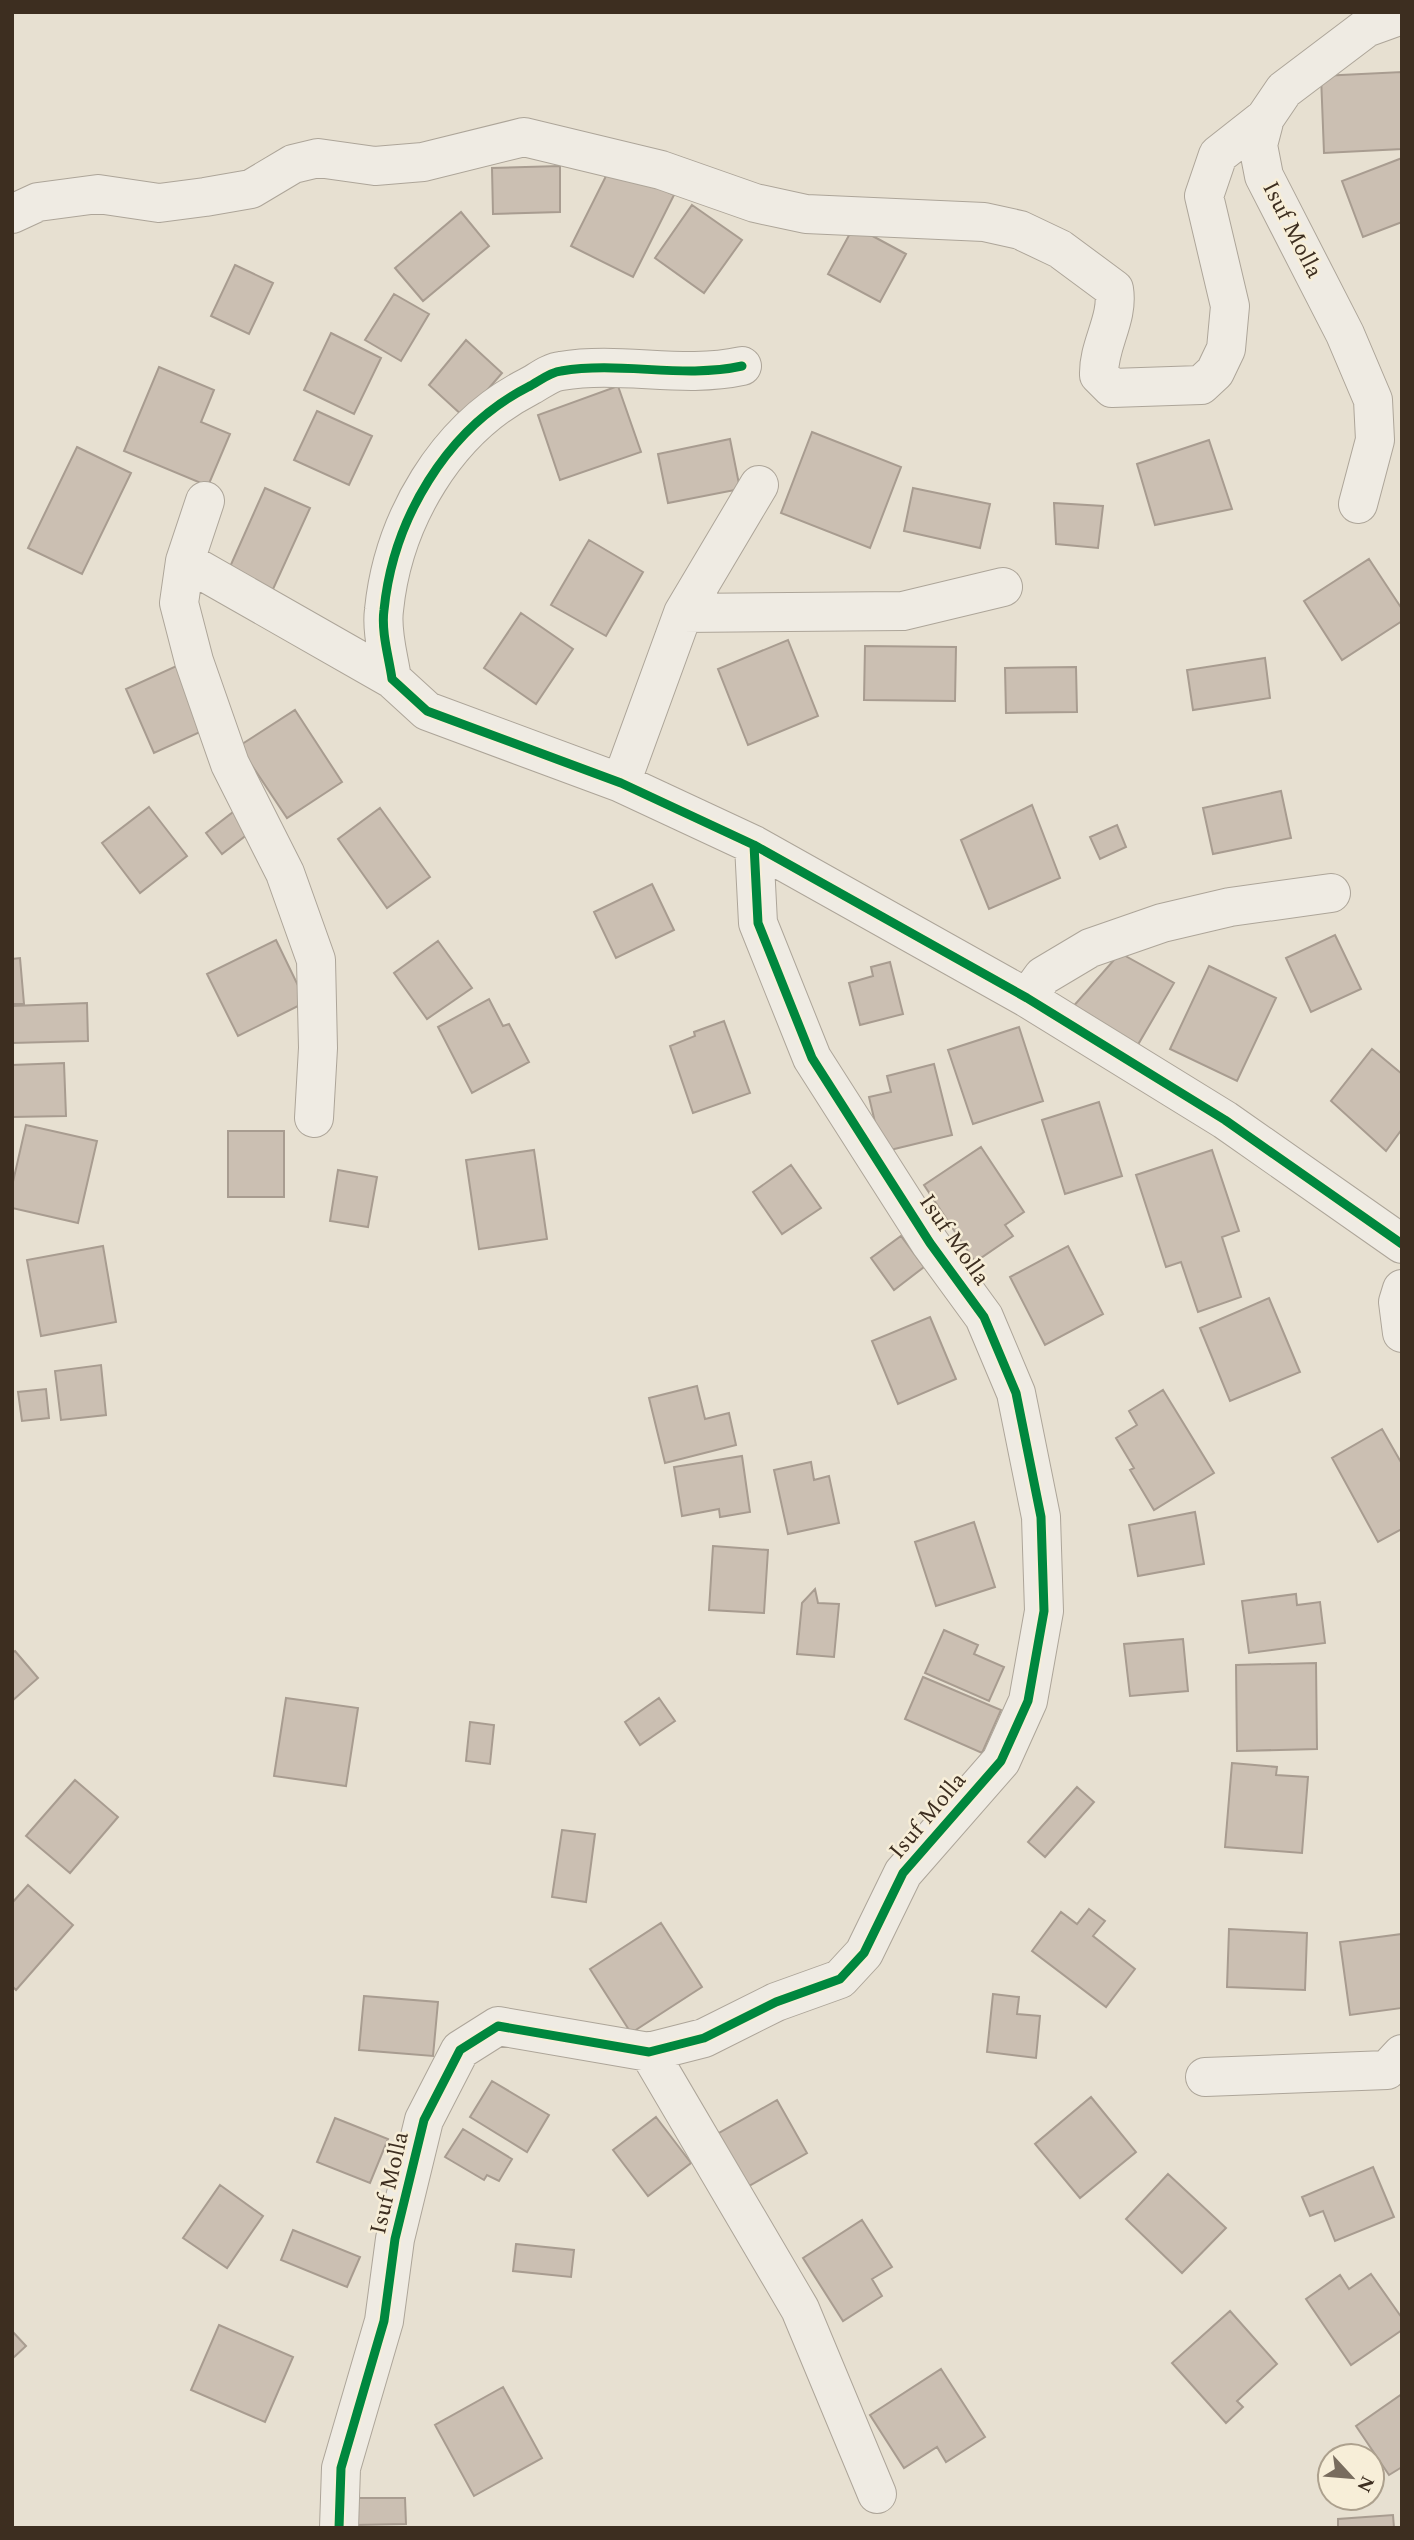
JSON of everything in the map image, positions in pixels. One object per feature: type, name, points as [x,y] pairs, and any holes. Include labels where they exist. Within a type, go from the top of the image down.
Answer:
[{"type":"street","name":"Isuf Molla","points":[[1358,504],[1375,440],[1373,400],[1345,334],[1264,176],[1258,145],[1265,118],[1284,90],[1366,28],[1402,15]]},
{"type":"street","points":[[12,214],[38,202],[98,194],[159,203],[205,197],[251,189],[293,164],[318,158],[375,166],[423,162],[524,137],[661,170],[755,203],[806,214],[984,222],[1020,230],[1060,248],[1114,289],[1117,304],[1099,355],[1099,375],[1112,388],[1201,385],[1215,372],[1226,349],[1230,306],[1204,196],[1218,155],[1265,118]]},
{"type":"street","points":[[392,679],[383,613],[394,549],[419,496],[460,439],[508,397],[559,371],[642,368],[712,373],[742,366]]},
{"type":"street","points":[[621,783],[683,613],[759,485]]},
{"type":"street","points":[[205,501],[185,561],[179,603],[194,661],[230,764],[285,873],[316,960],[318,1048],[314,1118]]},
{"type":"street","points":[[185,561],[392,679],[427,710],[621,783],[754,845],[1027,998],[1225,1119],[1402,1244]]},
{"type":"street","points":[[683,613],[904,611],[1003,587]]},
{"type":"street","name":"Isuf Molla","points":[[339,2528],[341,2468],[384,2321],[395,2239],[424,2120],[460,2050],[498,2026],[649,2052],[704,2038],[776,2002],[840,1979],[864,1953],[903,1873],[1001,1762],[1028,1701],[1044,1611],[1041,1517],[1016,1392],[984,1317],[930,1243],[812,1058],[758,923],[754,845]]},
{"type":"street","points":[[1027,998],[1043,976],[1090,948],[1150,927],[1230,907],[1331,893]]},
{"type":"street","points":[[1402,1289],[1398,1303],[1402,1333]]},
{"type":"street","points":[[649,2052],[800,2309],[877,2494]]},
{"type":"street","points":[[1205,2077],[1397,2073]]},
{"type":"building","points":[[1402,72],[1402,149],[1324,153],[1321,76]]},
{"type":"building","points":[[1402,158],[1402,222],[1363,237],[1342,181]]},
{"type":"building","points":[[612,164],[674,195],[633,277],[571,246]]},
{"type":"building","points":[[560,166],[560,212],[493,214],[492,168]]},
{"type":"building","points":[[692,205],[742,240],[704,293],[655,258]]},
{"type":"building","points":[[461,212],[489,246],[423,301],[395,268]]},
{"type":"building","points":[[854,226],[906,254],[880,302],[828,274]]},
{"type":"building","points":[[235,265],[273,283],[249,334],[211,316]]},
{"type":"building","points":[[394,294],[429,314],[401,361],[365,340]]},
{"type":"building","points":[[331,333],[381,358],[354,414],[304,390]]},
{"type":"building","points":[[466,340],[502,373],[464,417],[429,385]]},
{"type":"building","points":[[159,367],[214,390],[201,422],[230,434],[208,486],[124,451]]},
{"type":"building","points":[[618,386],[641,452],[560,480],[538,415]]},
{"type":"building","points":[[317,411],[372,436],[349,485],[294,460]]},
{"type":"building","points":[[812,432],[901,467],[870,548],[781,513]]},
{"type":"building","points":[[730,439],[740,489],[668,503],[658,454]]},
{"type":"building","points":[[1209,440],[1232,509],[1155,525],[1137,464]]},
{"type":"building","points":[[77,447],[131,473],[82,574],[28,548]]},
{"type":"building","points":[[265,488],[310,508],[269,598],[225,578]]},
{"type":"building","points":[[913,488],[990,504],[980,548],[904,531]]},
{"type":"building","points":[[1054,503],[1103,506],[1098,548],[1056,544]]},
{"type":"building","points":[[589,540],[643,572],[606,636],[551,605]]},
{"type":"building","points":[[1369,559],[1402,609],[1402,621],[1342,660],[1304,601]]},
{"type":"building","points":[[521,613],[573,649],[536,704],[484,668]]},
{"type":"building","points":[[788,640],[818,716],[748,745],[718,669]]},
{"type":"building","points":[[865,646],[956,647],[955,701],[864,700]]},
{"type":"building","points":[[1265,658],[1270,698],[1193,710],[1187,670]]},
{"type":"building","points":[[183,663],[211,727],[154,753],[126,689]]},
{"type":"building","points":[[1076,667],[1077,712],[1006,713],[1005,668]]},
{"type":"building","points":[[295,710],[342,782],[287,818],[239,746]]},
{"type":"building","points":[[1281,791],[1291,838],[1213,854],[1203,808]]},
{"type":"building","points":[[1032,805],[1060,878],[989,909],[961,840]]},
{"type":"building","points":[[149,807],[187,856],[140,893],[102,843]]},
{"type":"building","points":[[380,808],[430,877],[387,908],[338,839]]},
{"type":"building","points":[[237,809],[253,830],[222,854],[206,833]]},
{"type":"building","points":[[1117,825],[1126,847],[1100,859],[1090,837]]},
{"type":"building","points":[[652,884],[674,930],[616,958],[594,912]]},
{"type":"building","points":[[1335,935],[1361,989],[1311,1012],[1286,958]]},
{"type":"building","points":[[276,940],[306,1002],[238,1036],[207,974]]},
{"type":"building","points":[[438,941],[472,988],[427,1019],[394,973]]},
{"type":"building","points":[[1120,953],[1174,983],[1136,1048],[1071,1009]]},
{"type":"building","points":[[20,958],[24,1004],[12,1004],[12,959]]},
{"type":"building","points":[[890,962],[903,1014],[860,1025],[849,983],[873,976],[871,967]]},
{"type":"building","points":[[1209,966],[1276,998],[1237,1081],[1170,1049]]},
{"type":"building","points":[[489,999],[503,1026],[509,1024],[529,1062],[472,1093],[438,1027]]},
{"type":"building","points":[[87,1003],[88,1041],[12,1043],[12,1006]]},
{"type":"building","points":[[724,1021],[750,1093],[693,1113],[670,1046],[695,1036],[694,1032]]},
{"type":"building","points":[[1019,1027],[1043,1101],[973,1124],[948,1050]]},
{"type":"building","points":[[1372,1049],[1402,1074],[1402,1129],[1386,1151],[1331,1101]]},
{"type":"building","points":[[64,1063],[66,1116],[12,1117],[12,1065]]},
{"type":"building","points":[[934,1064],[952,1135],[882,1152],[869,1097],[891,1092],[887,1076]]},
{"type":"building","points":[[1099,1102],[1122,1176],[1065,1194],[1042,1120]]},
{"type":"building","points":[[26,1125],[97,1141],[78,1223],[12,1208],[12,1186]]},
{"type":"building","points":[[228,1131],[284,1131],[284,1197],[228,1197]]},
{"type":"building","points":[[981,1147],[1024,1212],[1005,1225],[1013,1236],[975,1262],[924,1185]]},
{"type":"building","points":[[534,1150],[547,1239],[479,1249],[466,1160]]},
{"type":"building","points":[[1212,1150],[1239,1231],[1222,1237],[1241,1297],[1198,1312],[1181,1262],[1166,1267],[1136,1175]]},
{"type":"building","points":[[791,1165],[821,1208],[782,1234],[753,1192]]},
{"type":"building","points":[[338,1170],[377,1177],[368,1227],[330,1221]]},
{"type":"building","points":[[901,1236],[924,1267],[894,1290],[871,1258]]},
{"type":"building","points":[[103,1246],[116,1322],[41,1336],[27,1260]]},
{"type":"building","points":[[1068,1246],[1103,1314],[1045,1345],[1010,1277]]},
{"type":"building","points":[[1269,1298],[1300,1372],[1230,1401],[1200,1328]]},
{"type":"building","points":[[930,1317],[956,1379],[898,1404],[872,1341]]},
{"type":"building","points":[[101,1365],[106,1415],[61,1420],[55,1371]]},
{"type":"building","points":[[697,1386],[705,1419],[729,1413],[736,1445],[665,1463],[649,1398]]},
{"type":"building","points":[[46,1389],[49,1418],[22,1421],[18,1392]]},
{"type":"building","points":[[1163,1390],[1214,1473],[1154,1510],[1130,1470],[1134,1468],[1116,1438],[1137,1425],[1129,1411]]},
{"type":"building","points":[[1382,1429],[1402,1464],[1402,1529],[1378,1542],[1332,1458]]},
{"type":"building","points":[[742,1456],[750,1512],[720,1517],[719,1509],[682,1516],[674,1467]]},
{"type":"building","points":[[811,1462],[814,1480],[829,1476],[839,1523],[788,1534],[774,1470]]},
{"type":"building","points":[[1195,1512],[1204,1564],[1138,1576],[1129,1525]]},
{"type":"building","points":[[974,1522],[995,1587],[936,1606],[915,1542]]},
{"type":"building","points":[[713,1546],[768,1550],[764,1613],[709,1610]]},
{"type":"building","points":[[815,1589],[818,1603],[839,1604],[834,1657],[797,1654],[802,1603]]},
{"type":"building","points":[[1296,1594],[1297,1605],[1320,1602],[1325,1643],[1249,1653],[1242,1601]]},
{"type":"building","points":[[944,1630],[978,1645],[974,1654],[1004,1667],[989,1701],[925,1673]]},
{"type":"building","points":[[1183,1639],[1188,1691],[1130,1696],[1124,1644]]},
{"type":"building","points":[[15,1651],[38,1678],[12,1701],[12,1653]]},
{"type":"building","points":[[1316,1663],[1317,1749],[1237,1751],[1236,1665]]},
{"type":"building","points":[[923,1677],[1001,1710],[982,1753],[905,1719]]},
{"type":"building","points":[[286,1698],[358,1708],[346,1786],[274,1776]]},
{"type":"building","points":[[659,1698],[675,1721],[640,1745],[625,1722]]},
{"type":"building","points":[[470,1722],[494,1725],[490,1764],[466,1761]]},
{"type":"building","points":[[1232,1763],[1277,1767],[1276,1775],[1308,1777],[1302,1853],[1225,1847]]},
{"type":"building","points":[[75,1780],[118,1817],[70,1873],[26,1836]]},
{"type":"building","points":[[1077,1787],[1094,1802],[1045,1857],[1028,1842]]},
{"type":"building","points":[[562,1830],[595,1834],[586,1902],[552,1897]]},
{"type":"building","points":[[28,1885],[73,1925],[16,1990],[12,1986],[12,1903]]},
{"type":"building","points":[[1089,1909],[1105,1921],[1093,1936],[1135,1969],[1106,2007],[1032,1951],[1061,1912],[1077,1924]]},
{"type":"building","points":[[661,1923],[702,1987],[631,2033],[590,1969]]},
{"type":"building","points":[[1229,1929],[1307,1933],[1305,1990],[1227,1987]]},
{"type":"building","points":[[1402,1934],[1402,2008],[1350,2015],[1340,1942]]},
{"type":"building","points":[[993,1994],[1019,1997],[1017,2014],[1040,2016],[1036,2058],[987,2052]]},
{"type":"building","points":[[364,1996],[438,2002],[433,2056],[359,2050]]},
{"type":"building","points":[[492,2081],[549,2115],[527,2152],[470,2117]]},
{"type":"building","points":[[1091,2097],[1136,2152],[1080,2198],[1035,2144]]},
{"type":"building","points":[[777,2100],[807,2153],[742,2190],[712,2137]]},
{"type":"building","points":[[656,2117],[691,2163],[648,2196],[613,2150]]},
{"type":"building","points":[[335,2118],[388,2139],[370,2183],[317,2162]]},
{"type":"building","points":[[463,2129],[512,2159],[499,2181],[487,2175],[484,2180],[445,2157]]},
{"type":"building","points":[[1373,2167],[1394,2217],[1335,2241],[1323,2211],[1310,2216],[1302,2197]]},
{"type":"building","points":[[1168,2174],[1226,2228],[1182,2273],[1126,2219]]},
{"type":"building","points":[[220,2185],[263,2216],[227,2268],[183,2238]]},
{"type":"building","points":[[862,2220],[892,2267],[872,2279],[882,2296],[843,2321],[803,2258]]},
{"type":"building","points":[[293,2230],[360,2257],[347,2287],[281,2260]]},
{"type":"building","points":[[516,2244],[574,2250],[571,2277],[513,2271]]},
{"type":"building","points":[[1371,2274],[1402,2318],[1402,2330],[1351,2365],[1306,2299],[1340,2275],[1349,2289]]},
{"type":"building","points":[[1230,2311],[1277,2364],[1237,2401],[1243,2407],[1226,2423],[1172,2363]]},
{"type":"building","points":[[219,2325],[293,2357],[265,2422],[191,2390]]},
{"type":"building","points":[[12,2331],[26,2346],[12,2359]]},
{"type":"building","points":[[941,2369],[985,2437],[946,2462],[937,2447],[904,2468],[870,2415]]},
{"type":"building","points":[[503,2387],[542,2458],[474,2496],[435,2425]]},
{"type":"building","points":[[1402,2394],[1402,2467],[1389,2475],[1386,2471],[1386,2442],[1367,2442],[1356,2426]]},
{"type":"building","points":[[355,2498],[405,2498],[406,2524],[355,2525]]},
{"type":"building","points":[[1393,2515],[1394,2528],[1338,2528],[1338,2519]]},
{"type":"cycle path","points":[[742,366],[697,371],[584,368],[557,372],[499,405],[472,427],[449,452],[429,480],[399,543],[389,576],[383,618],[392,679],[427,711],[621,783],[754,845],[1027,998],[1225,1120],[1402,1244]]},
{"type":"cycle path","points":[[339,2528],[341,2468],[384,2321],[395,2239],[424,2120],[460,2050],[498,2026],[649,2052],[704,2038],[776,2002],[840,1979],[864,1953],[903,1873],[1001,1761],[1028,1701],[1044,1611],[1041,1517],[1016,1393],[984,1317],[930,1243],[812,1058],[758,923],[754,845]]}]
